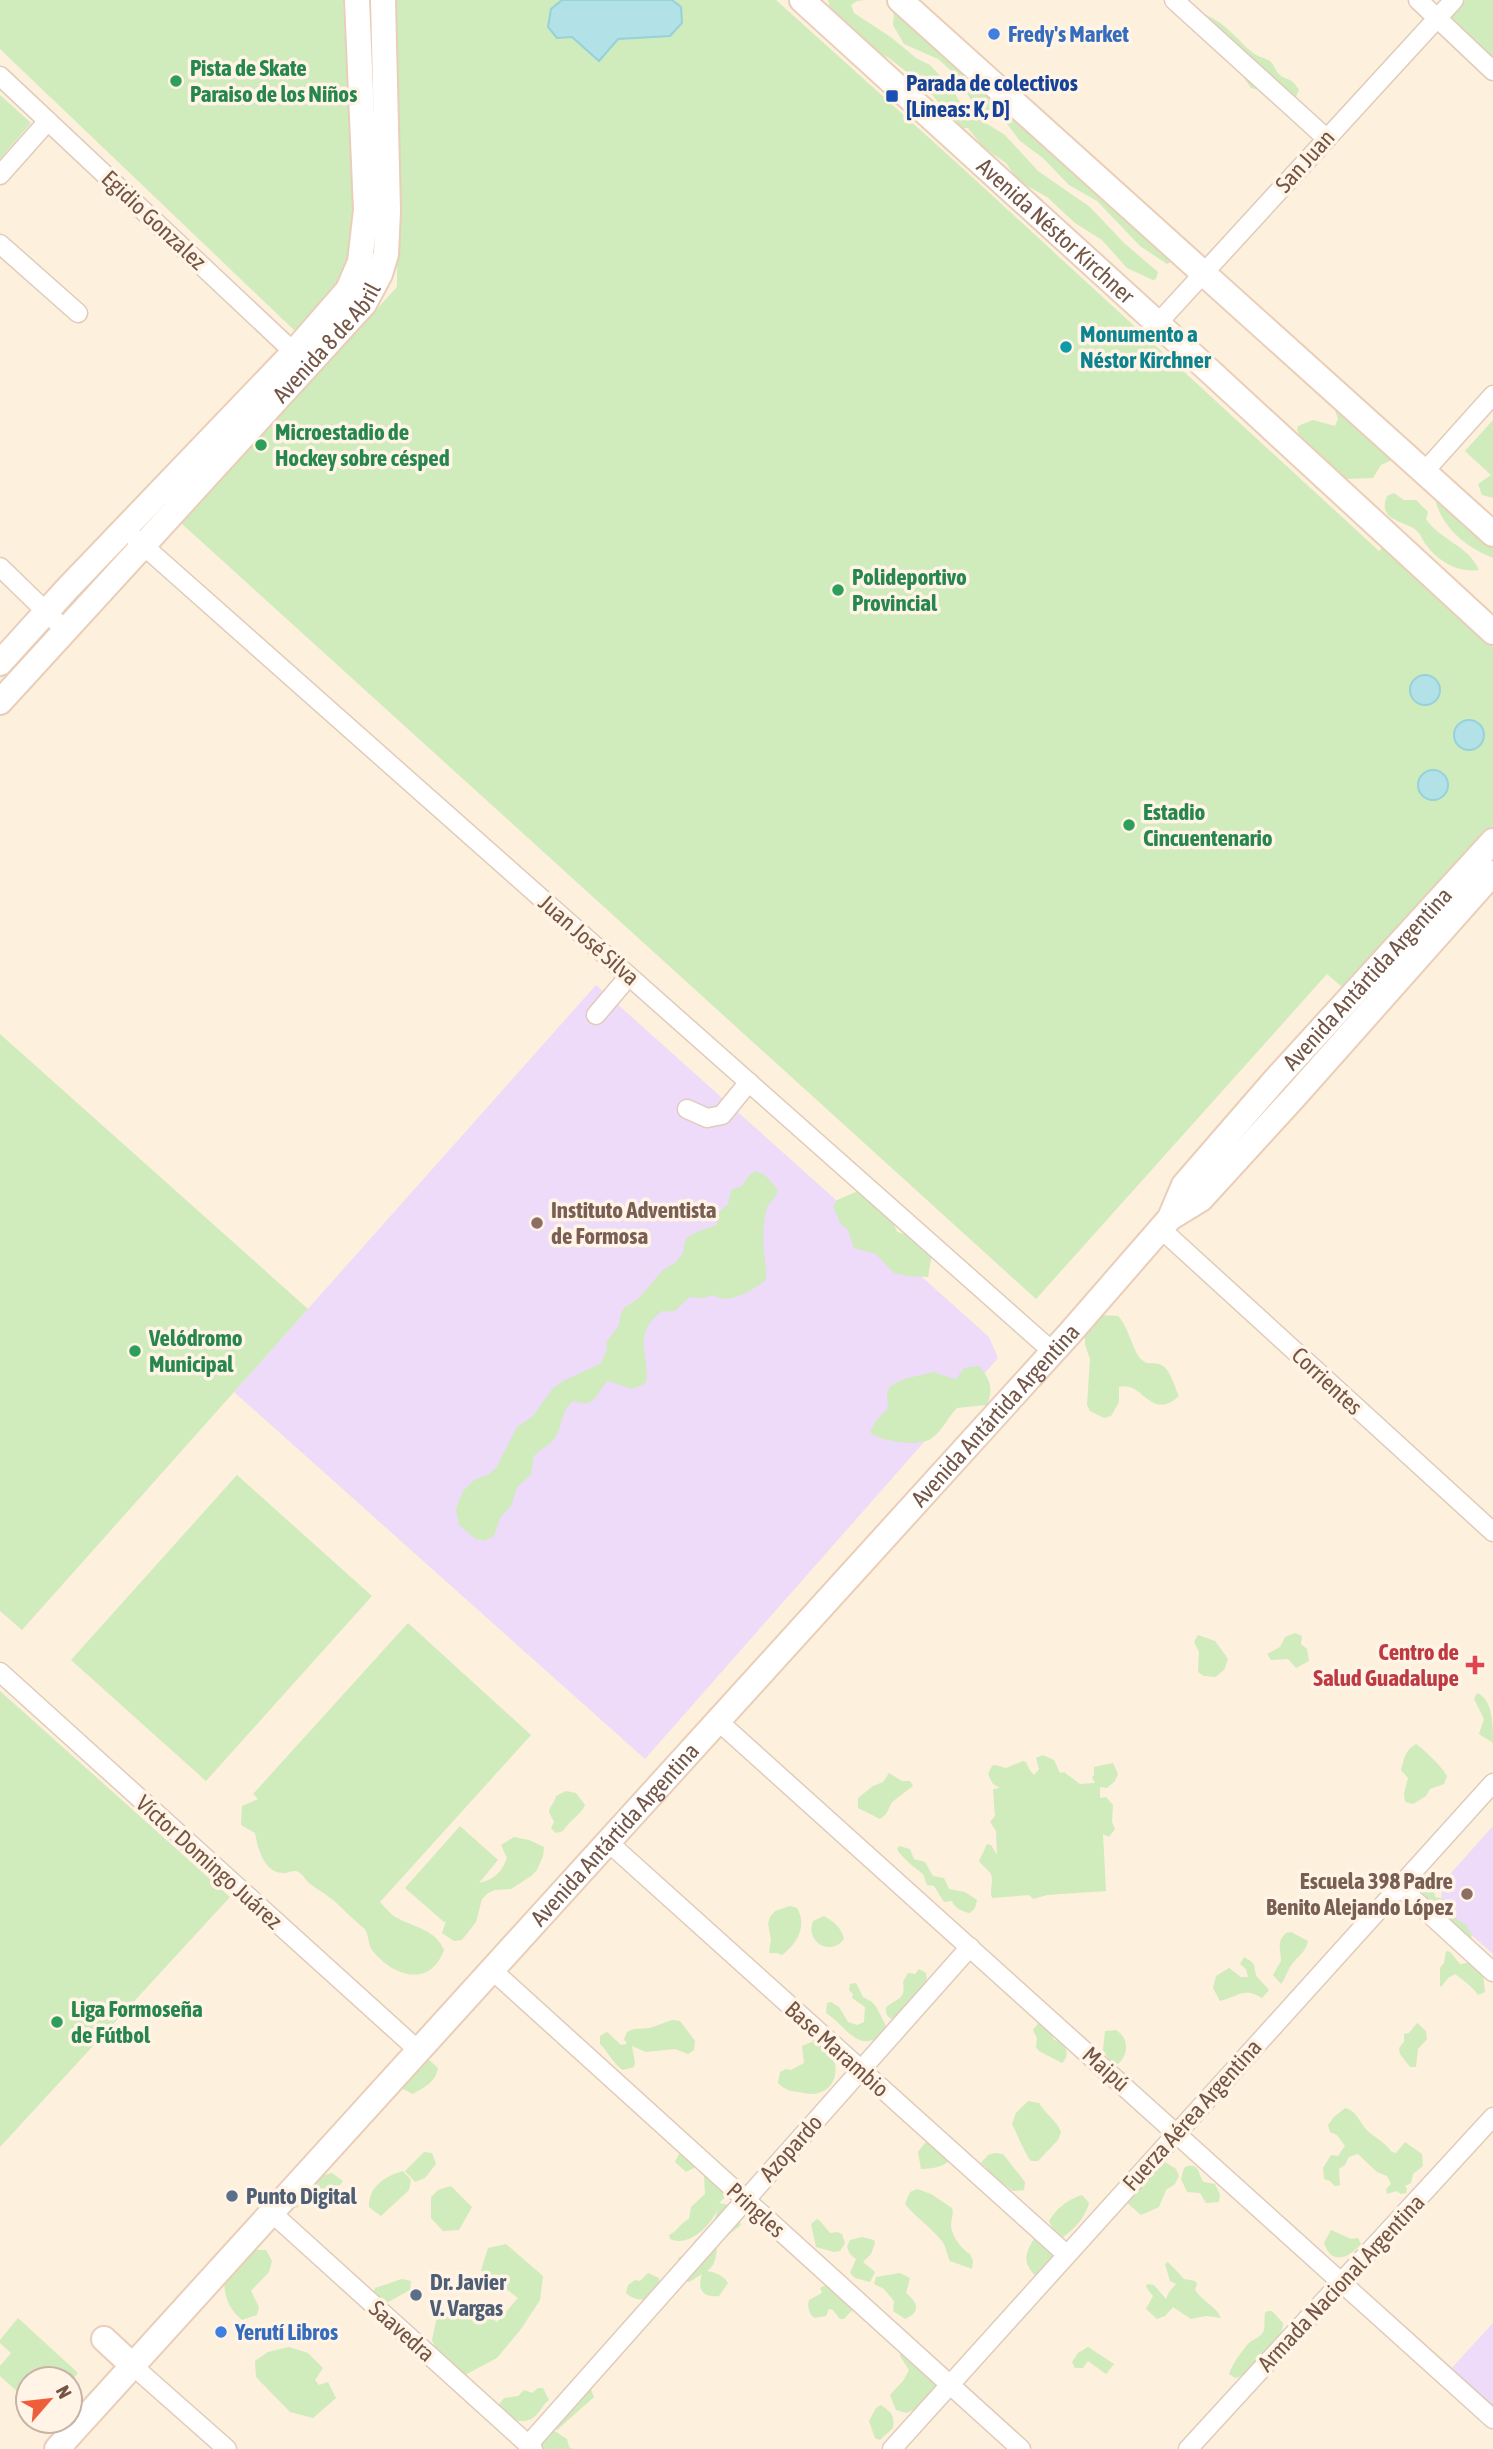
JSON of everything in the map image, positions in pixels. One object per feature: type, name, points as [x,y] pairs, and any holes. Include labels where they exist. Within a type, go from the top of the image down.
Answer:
[{"type":"main road","name":"Avenida 8 de Abril","points":[[301,359],[348,290],[360,262],[366,209],[357,0]]},
{"type":"main road","name":"Avenida 8 de Abril","points":[[0,663],[47,611],[134,537],[301,359],[364,304],[380,274],[386,254],[388,211],[383,0]]},
{"type":"main road","name":"Avenida Néstor Kirchner","points":[[802,0],[1493,632]]},
{"type":"main road","points":[[900,0],[1493,534]]},
{"type":"main road","name":"Avenida 8 de Abril","points":[[0,702],[65,630],[134,537]]},
{"type":"main road","name":"Avenida Antártida Argentina","points":[[1166,1223],[1184,1185],[1275,1080],[1493,841]]},
{"type":"main road","name":"Avenida Antártida Argentina","points":[[57,2449],[1053,1352],[1166,1223],[1200,1199],[1493,873]]},
{"type":"main road","points":[[104,2339],[134,2366]]},
{"type":"street","points":[[1174,0],[1326,138]]},
{"type":"street","points":[[1418,0],[1493,71]]},
{"type":"street","name":"San Juan","points":[[1158,323],[1454,0]]},
{"type":"street","name":"Egidio Gonzalez","points":[[0,76],[301,359]]},
{"type":"street","points":[[0,175],[48,121]]},
{"type":"street","points":[[0,244],[78,313]]},
{"type":"street","points":[[1424,472],[1493,394]]},
{"type":"street","name":"Juan José Silva","points":[[134,537],[1053,1352]]},
{"type":"street","points":[[0,567],[65,630]]},
{"type":"street","points":[[596,1015],[629,976]]},
{"type":"street","points":[[687,1109],[707,1118],[722,1115],[749,1082]]},
{"type":"street","name":"Corrientes","points":[[1166,1223],[1493,1532]]},
{"type":"street","name":"Víctor Domingo Juárez","points":[[0,1672],[419,2051]]},
{"type":"street","name":"Maipú","points":[[718,1721],[1493,2419]]},
{"type":"street","name":"Fuerza Aérea Argentina","points":[[892,2449],[1493,1783]]},
{"type":"street","name":"Base Marambio","points":[[608,1842],[1066,2254]]},
{"type":"street","points":[[1400,1887],[1493,1972]]},
{"type":"street","name":"Azopardo","points":[[530,2447],[745,2199],[970,1947]]},
{"type":"street","name":"Pringles","points":[[492,1970],[1021,2449]]},
{"type":"street","name":"Armada Nacional Argentina","points":[[1188,2449],[1493,2116]]},
{"type":"street","name":"Saavedra","points":[[272,2213],[530,2447]]},
{"type":"street","points":[[134,2366],[227,2449]]},
{"type":"shaded area","points":[[596,985],[989,1337],[998,1358],[645,1759],[234,1392]]},
{"type":"shaded area","name":"Escuela 398 Padre Benito Alejando López","points":[[1493,1826],[1493,1954],[1440,1907],[1443,1882]]},
{"type":"shaded area","points":[[1493,2323],[1493,2406],[1451,2369]]},
{"type":"green space","points":[[0,0],[343,0],[354,211],[348,254],[338,284],[295,331],[0,49]]},
{"type":"green space","name":"Polideportivo Provincial","points":[[396,0],[776,0],[1379,551],[1383,547],[1493,647],[1493,830],[1348,992],[1327,974],[1036,1299],[181,523],[397,287]]},
{"type":"green space","points":[[828,0],[865,0],[851,5],[854,13],[916,58],[930,65],[951,87],[965,110],[1005,135],[1038,171],[1090,207],[1124,243],[1158,272],[1156,279],[1127,268],[1102,240],[1075,223],[1047,197],[1024,184],[1006,163],[983,147],[968,128],[959,128],[926,87],[889,58],[868,48],[831,12]]},
{"type":"green space","points":[[1461,0],[1493,0],[1493,62],[1449,23],[1448,14]]},
{"type":"green space","points":[[894,10],[1172,255],[1171,262],[1167,264],[1140,246],[1097,201],[1069,185],[1043,158],[1020,141],[1001,116],[983,109],[971,100],[955,74],[938,59],[904,44],[893,25]]},
{"type":"green space","points":[[1206,15],[1225,27],[1253,53],[1270,61],[1281,76],[1293,82],[1299,90],[1295,99],[1251,88],[1202,16]]},
{"type":"green space","points":[[0,95],[31,123],[0,159]]},
{"type":"green space","points":[[1333,404],[1394,459],[1381,465],[1373,478],[1344,479],[1306,448],[1297,430],[1298,426],[1313,420],[1335,426],[1338,419]]},
{"type":"green space","points":[[1493,420],[1493,498],[1482,495],[1478,484],[1491,475],[1465,451]]},
{"type":"green space","points":[[1394,493],[1404,500],[1416,500],[1428,512],[1426,519],[1432,526],[1462,549],[1479,570],[1464,570],[1443,561],[1432,552],[1418,532],[1389,516],[1385,505],[1387,496]]},
{"type":"green space","points":[[1438,500],[1493,538],[1493,558],[1465,543],[1451,529],[1440,513],[1436,503]]},
{"type":"green space","name":"Velódromo Municipal","points":[[0,1034],[308,1309],[22,1630],[0,1611]]},
{"type":"green space","points":[[757,1171],[767,1177],[778,1190],[765,1217],[763,1235],[766,1280],[748,1292],[727,1299],[714,1295],[704,1298],[689,1297],[675,1311],[663,1311],[657,1315],[645,1334],[646,1383],[632,1389],[608,1381],[591,1402],[574,1401],[564,1413],[554,1439],[534,1456],[531,1475],[517,1487],[511,1506],[500,1518],[494,1536],[484,1541],[476,1539],[459,1525],[456,1509],[463,1491],[474,1480],[488,1475],[496,1468],[517,1427],[533,1416],[553,1388],[600,1364],[607,1350],[606,1343],[619,1325],[625,1307],[638,1299],[662,1271],[676,1262],[683,1253],[686,1238],[717,1225],[717,1214],[728,1204],[731,1190],[742,1186],[750,1174]]},
{"type":"green space","points":[[858,1191],[889,1212],[897,1232],[908,1235],[932,1254],[928,1277],[894,1273],[876,1254],[854,1248],[848,1230],[840,1223],[833,1206],[837,1200]]},
{"type":"green space","points":[[1101,1315],[1118,1316],[1139,1357],[1166,1368],[1179,1396],[1161,1405],[1127,1386],[1119,1387],[1119,1402],[1111,1416],[1104,1418],[1090,1411],[1087,1405],[1090,1359],[1085,1345],[1085,1329]]},
{"type":"green space","points":[[979,1366],[990,1384],[987,1405],[957,1408],[939,1431],[927,1441],[891,1441],[870,1432],[888,1408],[887,1393],[890,1386],[904,1379],[934,1372],[954,1379],[964,1368]]},
{"type":"green space","points":[[237,1475],[372,1596],[206,1781],[71,1660]]},
{"type":"green space","points":[[408,1623],[531,1735],[380,1902],[395,1917],[430,1933],[444,1950],[430,1970],[420,1974],[400,1972],[380,1959],[371,1948],[365,1929],[300,1873],[278,1872],[267,1865],[260,1853],[255,1833],[241,1825],[242,1806],[258,1799],[253,1794]]},
{"type":"green space","points":[[1295,1633],[1302,1636],[1301,1644],[1307,1649],[1309,1661],[1296,1668],[1288,1659],[1271,1660],[1267,1654],[1280,1647],[1285,1637]]},
{"type":"green space","points":[[1198,1635],[1215,1641],[1228,1659],[1224,1670],[1215,1677],[1204,1676],[1198,1672],[1199,1652],[1194,1642]]},
{"type":"green space","name":"Liga Formoseña de Fútbol","points":[[0,1691],[230,1897],[0,2147]]},
{"type":"green space","points":[[1477,1693],[1489,1707],[1493,1743],[1479,1734],[1484,1719],[1474,1699]]},
{"type":"green space","points":[[1416,1744],[1447,1776],[1444,1784],[1430,1789],[1426,1796],[1413,1804],[1405,1802],[1408,1778],[1401,1770],[1407,1752]]},
{"type":"green space","points":[[1043,1755],[1054,1760],[1060,1773],[1064,1772],[1080,1784],[1095,1783],[1092,1777],[1094,1767],[1113,1763],[1118,1774],[1115,1781],[1107,1788],[1100,1787],[1100,1798],[1106,1797],[1113,1805],[1112,1822],[1115,1829],[1109,1837],[1103,1834],[1106,1891],[1047,1895],[1033,1899],[1029,1895],[992,1898],[991,1874],[979,1861],[987,1844],[991,1845],[997,1855],[996,1831],[990,1822],[995,1816],[993,1789],[1000,1788],[993,1784],[988,1774],[992,1766],[1006,1768],[1023,1761],[1034,1775],[1039,1769],[1036,1758]]},
{"type":"green space","points":[[889,1773],[902,1781],[910,1781],[913,1786],[892,1802],[880,1819],[858,1808],[858,1798],[883,1782]]},
{"type":"green space","points":[[566,1791],[576,1793],[585,1805],[563,1831],[556,1833],[551,1828],[554,1822],[549,1812],[556,1796]]},
{"type":"green space","points":[[460,1826],[498,1860],[479,1883],[489,1880],[500,1871],[507,1858],[501,1845],[514,1837],[544,1847],[537,1870],[511,1889],[488,1893],[482,1899],[476,1922],[462,1940],[454,1941],[442,1933],[446,1921],[405,1888]]},
{"type":"green space","points":[[899,1846],[910,1849],[914,1859],[925,1862],[933,1876],[944,1878],[949,1889],[965,1892],[977,1900],[975,1908],[970,1913],[957,1908],[952,1901],[944,1902],[934,1886],[927,1885],[923,1874],[899,1852]]},
{"type":"green space","points":[[1423,1882],[1433,1885],[1435,1897],[1445,1899],[1455,1910],[1454,1917],[1466,1925],[1472,1935],[1471,1939],[1468,1941],[1419,1893]]},
{"type":"green space","points":[[790,1906],[797,1908],[800,1915],[799,1934],[792,1946],[782,1955],[769,1953],[770,1917],[775,1911]]},
{"type":"green space","points":[[824,1916],[837,1925],[844,1939],[832,1947],[820,1945],[811,1929],[813,1921]]},
{"type":"green space","points":[[1291,1932],[1308,1941],[1305,1950],[1291,1965],[1281,1984],[1273,1975],[1281,1961],[1281,1940],[1286,1933]]},
{"type":"green space","points":[[1446,1951],[1460,1964],[1474,1962],[1483,1974],[1485,1992],[1478,1995],[1455,1974],[1440,1986],[1440,1968],[1444,1963]]},
{"type":"green space","points":[[1244,1957],[1253,1964],[1257,1977],[1269,1990],[1262,1998],[1246,1993],[1220,2001],[1213,1988],[1216,1976],[1229,1968],[1241,1977],[1248,1977],[1246,1969],[1240,1964]]},
{"type":"green space","points":[[919,1969],[926,1973],[927,1985],[894,2020],[892,2019],[886,2008],[902,1996],[903,1982],[908,1973],[915,1974]]},
{"type":"green space","points":[[856,1983],[863,1997],[877,2008],[888,2030],[869,2041],[854,2037],[826,2013],[827,2003],[831,2002],[839,2007],[848,2022],[857,2025],[864,2022],[865,2007],[852,1998],[853,1994],[849,1990],[850,1984]]},
{"type":"green space","points":[[672,2020],[680,2021],[695,2041],[694,2050],[688,2054],[675,2049],[646,2052],[632,2046],[634,2067],[623,2070],[600,2044],[600,2036],[607,2032],[621,2045],[627,2044],[624,2039],[627,2032]]},
{"type":"green space","points":[[1040,2021],[1047,2024],[1054,2040],[1063,2042],[1067,2053],[1062,2063],[1036,2047],[1037,2038],[1033,2030]]},
{"type":"green space","points":[[1417,2023],[1426,2031],[1427,2039],[1418,2049],[1416,2067],[1410,2067],[1400,2054],[1399,2048],[1404,2042],[1404,2034],[1409,2033]]},
{"type":"green space","points":[[1116,2030],[1123,2037],[1126,2046],[1124,2056],[1118,2064],[1111,2063],[1103,2050],[1105,2031]]},
{"type":"green space","points":[[814,2041],[832,2055],[835,2074],[832,2083],[826,2090],[816,2094],[784,2088],[778,2083],[780,2072],[804,2063],[802,2046]]},
{"type":"green space","points":[[420,2058],[429,2060],[438,2068],[432,2081],[413,2094],[403,2089],[398,2082]]},
{"type":"green space","points":[[1028,2101],[1039,2103],[1061,2132],[1058,2140],[1038,2161],[1031,2161],[1012,2124],[1016,2113]]},
{"type":"green space","points":[[1345,2108],[1353,2112],[1366,2130],[1392,2152],[1396,2153],[1405,2142],[1422,2154],[1423,2166],[1413,2174],[1411,2183],[1405,2186],[1406,2193],[1396,2191],[1387,2194],[1386,2189],[1391,2184],[1387,2176],[1377,2172],[1358,2154],[1349,2157],[1339,2169],[1340,2185],[1335,2186],[1324,2179],[1323,2168],[1331,2155],[1338,2156],[1345,2146],[1337,2135],[1330,2132],[1328,2125]]},
{"type":"green space","points":[[936,2136],[952,2157],[942,2165],[921,2169],[918,2152]]},
{"type":"green space","points":[[682,2148],[730,2192],[719,2203],[735,2206],[741,2225],[726,2237],[718,2237],[712,2228],[719,2205],[707,2226],[693,2237],[678,2241],[670,2239],[669,2235],[689,2219],[691,2207],[705,2194],[706,2172],[696,2167],[686,2172],[675,2162]]},
{"type":"green space","points":[[424,2152],[432,2153],[436,2164],[425,2178],[415,2182],[405,2171]]},
{"type":"green space","points":[[1003,2154],[1025,2182],[1024,2190],[1013,2191],[1004,2184],[993,2184],[987,2168],[981,2163],[988,2155]]},
{"type":"green space","points":[[1154,2155],[1176,2169],[1179,2176],[1175,2184],[1166,2190],[1159,2207],[1141,2215],[1124,2200]]},
{"type":"green space","points":[[1187,2166],[1197,2168],[1204,2182],[1215,2184],[1220,2195],[1219,2202],[1206,2203],[1200,2193],[1187,2192],[1181,2179]]},
{"type":"green space","points":[[403,2171],[411,2180],[409,2190],[381,2216],[369,2207],[371,2194],[384,2179]]},
{"type":"green space","points":[[332,2173],[343,2181],[332,2192],[313,2203],[291,2209],[319,2176]]},
{"type":"green space","points":[[451,2186],[472,2207],[459,2230],[443,2231],[431,2218],[431,2197],[438,2190]]},
{"type":"green space","points":[[917,2189],[931,2194],[952,2208],[953,2233],[960,2245],[970,2254],[972,2269],[950,2261],[943,2242],[905,2204],[910,2192]]},
{"type":"green space","points":[[1082,2195],[1089,2203],[1082,2218],[1063,2237],[1055,2234],[1049,2221],[1052,2216],[1059,2208]]},
{"type":"green space","points":[[817,2219],[830,2233],[842,2234],[845,2243],[840,2251],[816,2247],[811,2224]]},
{"type":"green space","points":[[1331,2230],[1351,2239],[1358,2238],[1361,2244],[1346,2256],[1331,2255],[1324,2243]]},
{"type":"green space","points":[[703,2236],[717,2248],[714,2262],[707,2271],[719,2275],[728,2283],[719,2296],[708,2296],[702,2291],[702,2274],[689,2282],[681,2280],[678,2258],[688,2253],[695,2240]]},
{"type":"green space","points":[[862,2237],[874,2240],[875,2243],[871,2254],[863,2262],[875,2272],[870,2282],[855,2278],[850,2273],[856,2259],[847,2247],[850,2240]]},
{"type":"green space","points":[[1034,2239],[1042,2239],[1054,2256],[1053,2265],[1042,2283],[1032,2272],[1026,2258]]},
{"type":"green space","points":[[506,2244],[543,2276],[540,2300],[497,2358],[463,2376],[438,2355],[432,2340],[436,2321],[454,2307],[476,2306],[497,2322],[518,2298],[498,2283],[490,2282],[481,2270],[488,2248]]},
{"type":"green space","points":[[252,2250],[266,2250],[272,2261],[269,2272],[251,2291],[259,2307],[257,2315],[242,2320],[227,2300],[224,2276]]},
{"type":"green space","points":[[1168,2262],[1184,2279],[1195,2281],[1195,2290],[1221,2318],[1206,2316],[1191,2319],[1173,2307],[1165,2316],[1157,2319],[1146,2309],[1153,2296],[1146,2287],[1147,2284],[1154,2285],[1166,2299],[1176,2284],[1170,2281],[1165,2264]]},
{"type":"green space","points":[[648,2273],[659,2278],[661,2290],[640,2300],[626,2293],[628,2285],[635,2280],[640,2281]]},
{"type":"green space","points":[[900,2273],[910,2278],[906,2293],[916,2306],[914,2313],[905,2319],[893,2311],[894,2301],[884,2289],[874,2284],[876,2277]]},
{"type":"green space","points":[[402,2279],[411,2281],[410,2290],[381,2306],[369,2304],[375,2288]]},
{"type":"green space","points":[[831,2282],[870,2320],[867,2322],[855,2311],[840,2319],[829,2309],[826,2316],[814,2318],[809,2310],[809,2300],[822,2293],[820,2288]]},
{"type":"green space","points":[[1272,2311],[1283,2323],[1282,2330],[1266,2356],[1250,2371],[1235,2378],[1229,2374],[1247,2345],[1263,2333],[1265,2313]]},
{"type":"green space","points":[[18,2318],[69,2365],[14,2365],[14,2388],[0,2376],[0,2366],[11,2353],[0,2340]]},
{"type":"green space","points":[[902,2344],[924,2357],[916,2366],[926,2367],[935,2383],[930,2398],[907,2413],[896,2410],[890,2395],[909,2370],[900,2356]]},
{"type":"green space","points":[[289,2347],[308,2353],[323,2368],[315,2380],[319,2385],[328,2382],[336,2398],[313,2418],[290,2412],[256,2377],[255,2361],[268,2352]]},
{"type":"green space","points":[[1088,2347],[1114,2364],[1106,2374],[1088,2361],[1083,2368],[1075,2368],[1072,2362],[1078,2353]]},
{"type":"green space","points":[[584,2385],[591,2389],[594,2397],[557,2430],[553,2430],[567,2439],[569,2447],[573,2449],[537,2449]]},
{"type":"green space","points":[[543,2388],[549,2400],[533,2418],[516,2420],[496,2408],[504,2398],[518,2396],[524,2390],[532,2393]]},
{"type":"green space","points":[[881,2405],[892,2414],[893,2428],[880,2440],[875,2438],[869,2421],[876,2408]]},
{"type":"water","points":[[562,0],[672,0],[681,7],[682,23],[670,36],[618,39],[599,61],[572,37],[557,38],[548,27],[551,9]]},
{"type":"water","points":[[1425,675],[1436,679],[1440,690],[1436,701],[1425,705],[1414,701],[1410,690],[1414,679]]},
{"type":"water","points":[[1469,720],[1480,724],[1484,735],[1480,746],[1469,750],[1458,746],[1454,735],[1458,724]]},
{"type":"water","points":[[1433,770],[1444,774],[1448,785],[1444,796],[1433,800],[1422,796],[1418,785],[1422,774]]},
{"type":"place","name":"Fredy's Market","points":[[994,34]]},
{"type":"place","name":"Pista de Skate Paraiso de los Niños","points":[[176,81]]},
{"type":"place","name":"Parada de colectivos [Lineas: K, D]","points":[[892,96]]},
{"type":"place","name":"Monumento a Néstor Kirchner","points":[[1066,347]]},
{"type":"place","name":"Microestadio de Hockey sobre césped","points":[[261,445]]},
{"type":"place","name":"Polideportivo Provincial","points":[[838,590]]},
{"type":"place","name":"Estadio Cincuentenario","points":[[1129,825]]},
{"type":"place","name":"Instituto Adventista de Formosa","points":[[537,1223]]},
{"type":"place","name":"Velódromo Municipal","points":[[135,1351]]},
{"type":"place","name":"Centro de Salud Guadalupe","points":[[1475,1665]]},
{"type":"place","name":"Escuela 398 Padre Benito Alejando López","points":[[1467,1894]]},
{"type":"place","name":"Liga Formoseña de Fútbol","points":[[57,2022]]},
{"type":"place","name":"Punto Digital","points":[[232,2196]]},
{"type":"place","name":"Dr. Javier V. Vargas","points":[[416,2295]]},
{"type":"place","name":"Yerutí Libros","points":[[221,2332]]}]
